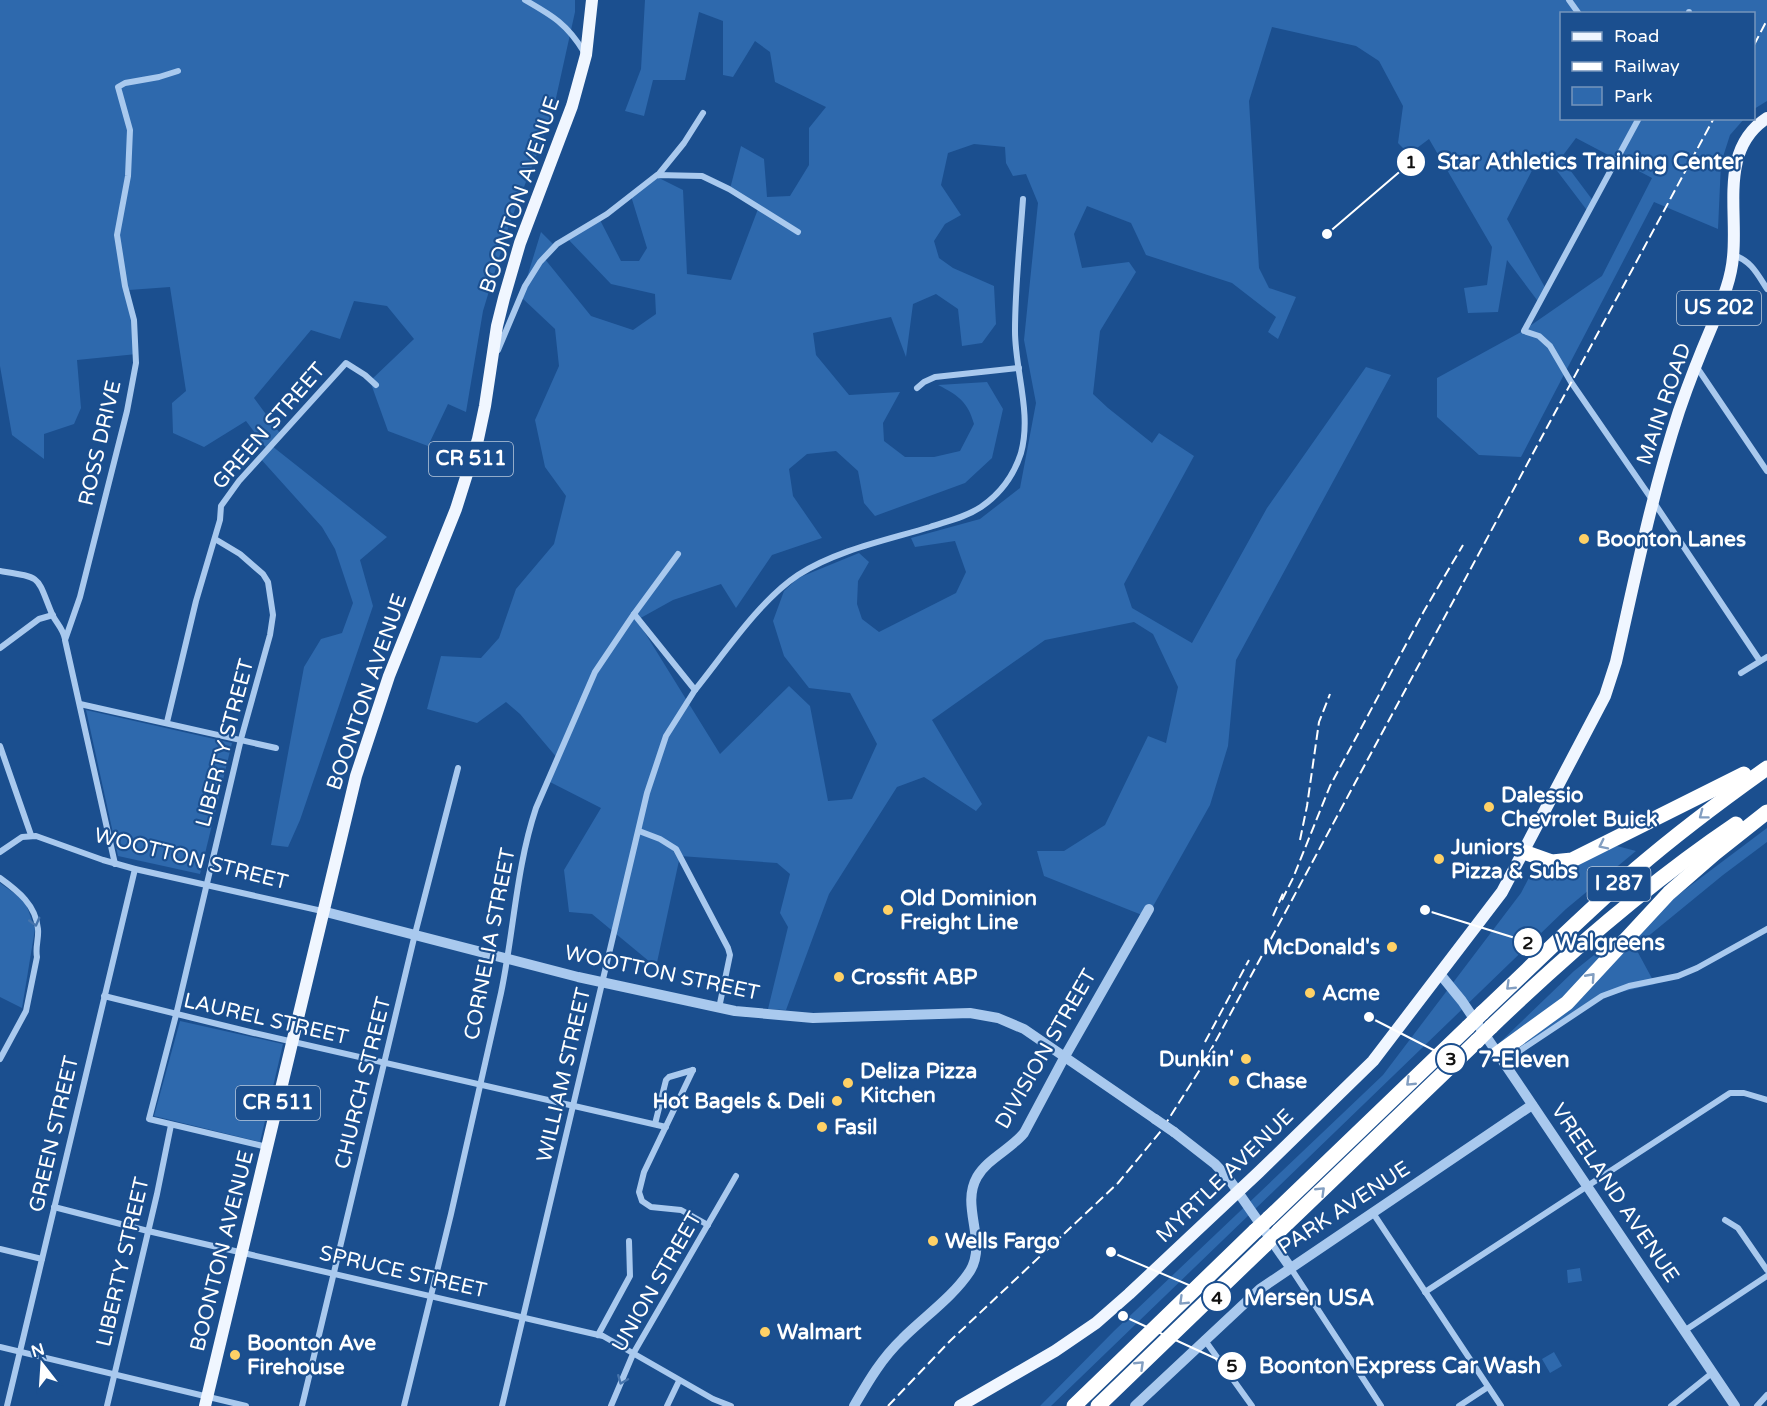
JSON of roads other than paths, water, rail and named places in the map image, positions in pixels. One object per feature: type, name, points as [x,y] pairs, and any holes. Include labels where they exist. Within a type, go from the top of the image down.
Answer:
[{"type":"highway","points":[[1524,852],[1552,862],[1572,860],[1718,789],[1767,760]]},
{"type":"highway","name":"I 287","points":[[1074,1406],[1482,1013],[1632,872],[1700,817],[1767,768]]},
{"type":"highway","name":"I 287","points":[[1098,1406],[1573,950],[1695,853],[1767,803]]},
{"type":"highway","points":[[1500,1058],[1567,1003],[1669,893],[1767,812]]},
{"type":"main road","name":"BOONTON AVENUE","points":[[206,1401],[356,776],[375,717],[456,509],[478,439],[497,326],[520,243],[568,118],[586,55],[592,0]]},
{"type":"main road","name":"MAIN ROAD","points":[[1653,501],[1667,449],[1728,285],[1733,255],[1735,171],[1745,141],[1765,124]]},
{"type":"main road","name":"MYRTLE AVENUE","points":[[960,1406],[1055,1351],[1096,1323],[1239,1191],[1373,1061],[1491,908],[1524,852],[1605,696],[1616,662],[1653,501]]},
{"type":"street","points":[[525,0],[565,26],[586,55]]},
{"type":"street","name":"ROSS DRIVE","points":[[66,640],[80,597],[127,411],[136,363],[135,328],[125,286],[117,235],[128,176],[130,130],[118,87],[125,83],[159,77],[178,70]]},
{"type":"street","points":[[491,367],[517,303],[540,262],[557,244],[607,214],[657,175],[684,144],[702,113]]},
{"type":"street","points":[[1638,120],[1524,331],[1539,336],[1550,346],[1571,382],[1760,661]]},
{"type":"street","points":[[657,175],[702,176],[723,185],[798,232]]},
{"type":"street","name":"WILLIAM STREET","points":[[502,1406],[647,793],[660,752],[670,729],[695,690],[765,604],[796,576],[834,557],[962,517],[992,499],[1012,474],[1022,451],[1024,425],[1015,332],[1023,199]]},
{"type":"street","points":[[1733,255],[1749,263],[1767,289]]},
{"type":"street","name":"GREEN STREET","points":[[167,722],[196,602],[215,539],[221,506],[286,427],[346,363],[376,385]]},
{"type":"street","points":[[1696,366],[1767,471]]},
{"type":"street","points":[[917,388],[935,377],[1019,368]]},
{"type":"street","name":"LIBERTY STREET","points":[[107,1406],[171,1125],[149,1119],[241,739],[270,635],[273,605],[268,582],[263,574],[240,554],[215,539]]},
{"type":"street","name":"CORNELIA STREET","points":[[404,1406],[508,959],[523,854],[536,808],[587,687],[634,614],[678,554]]},
{"type":"street","points":[[0,571],[27,575],[39,582],[53,615],[63,630],[115,864]]},
{"type":"street","points":[[634,614],[695,690]]},
{"type":"street","points":[[0,648],[39,619],[53,615]]},
{"type":"street","points":[[1741,673],[1767,657]]},
{"type":"street","points":[[80,704],[276,748]]},
{"type":"street","points":[[0,746],[31,835],[13,842],[0,852]]},
{"type":"street","name":"CHURCH STREET","points":[[302,1406],[415,934],[458,768]]},
{"type":"street","points":[[639,831],[660,839],[676,849],[728,948],[730,955],[719,1009]]},
{"type":"street","name":"WOOTTON STREET","points":[[31,835],[115,864],[322,911],[508,959],[719,1009],[813,1018],[970,1013],[984,1014],[1018,1026],[1155,1119],[1215,1164],[1239,1191],[1381,1406]]},
{"type":"street","name":"GREEN STREET","points":[[7,1406],[135,869]]},
{"type":"street","points":[[0,878],[26,898],[38,928],[35,950],[37,957],[26,1011],[0,1059]]},
{"type":"street","name":"DIVISION STREET","points":[[854,1406],[880,1362],[903,1337],[961,1283],[970,1270],[976,1257],[977,1245],[971,1204],[976,1178],[981,1170],[1024,1133],[1149,909]]},
{"type":"street","points":[[1500,1058],[1602,996],[1629,986],[1678,976],[1767,929]]},
{"type":"street","name":"VREELAND AVENUE","points":[[1440,974],[1462,1001],[1735,1406]]},
{"type":"street","name":"LAUREL STREET","points":[[104,996],[384,1064],[666,1127]]},
{"type":"street","points":[[655,1124],[666,1080],[693,1070],[644,1172],[640,1197],[651,1207],[681,1210],[708,1225]]},
{"type":"street","points":[[1425,1292],[1730,1093],[1744,1093],[1767,1100]]},
{"type":"street","name":"PARK AVENUE","points":[[1135,1406],[1260,1288],[1532,1105]]},
{"type":"street","points":[[171,1125],[267,1147]]},
{"type":"street","name":"UNION STREET","points":[[611,1406],[633,1354],[736,1176]]},
{"type":"street","name":"SPRUCE STREET","points":[[54,1207],[148,1231],[598,1335],[713,1399],[731,1406]]},
{"type":"street","points":[[1373,1213],[1501,1406]]},
{"type":"street","points":[[1725,1220],[1738,1228],[1767,1270]]},
{"type":"street","points":[[598,1335],[630,1276],[629,1241]]},
{"type":"street","points":[[0,1249],[42,1260]]},
{"type":"street","points":[[1684,1331],[1767,1276]]},
{"type":"street","points":[[1204,1340],[1252,1406]]},
{"type":"street","points":[[0,1347],[206,1401],[246,1406]]},
{"type":"street","points":[[1671,1406],[1712,1373]]},
{"type":"street","points":[[667,1406],[680,1381]]},
{"type":"street","points":[[1459,1406],[1488,1387]]},
{"type":"street","points":[[1757,1406],[1767,1395]]},
{"type":"railway","points":[[1755,43],[1767,20]]},
{"type":"railway","points":[[888,1406],[950,1341],[1118,1183],[1161,1131],[1201,1068],[1713,120]]},
{"type":"railway","points":[[1282,900],[1330,786],[1424,611],[1463,545]]},
{"type":"railway","points":[[1300,840],[1319,722],[1330,694]]},
{"type":"railway","points":[[1273,916],[1284,891]]},
{"type":"railway","points":[[1205,1042],[1249,960]]},
{"type":"place","name":"Star Athletics Training Center","points":[[1327,234]]},
{"type":"place","name":"Boonton Lanes","points":[[1584,539]]},
{"type":"place","name":"Dalessio Chevrolet Buick","points":[[1489,807]]},
{"type":"place","name":"Juniors Pizza & Subs","points":[[1439,859]]},
{"type":"place","name":"Old Dominion Freight Line","points":[[888,910]]},
{"type":"place","name":"Walgreens","points":[[1425,910]]},
{"type":"place","name":"McDonald's","points":[[1392,947]]},
{"type":"place","name":"Crossfit ABP","points":[[839,977]]},
{"type":"place","name":"Acme","points":[[1310,993]]},
{"type":"place","name":"7-Eleven","points":[[1369,1017]]},
{"type":"place","name":"Dunkin'","points":[[1246,1059]]},
{"type":"place","name":"Chase","points":[[1234,1081]]},
{"type":"place","name":"Deliza Pizza Kitchen","points":[[848,1083]]},
{"type":"place","name":"Hot Bagels & Deli","points":[[837,1101]]},
{"type":"place","name":"Fasil","points":[[822,1127]]},
{"type":"place","name":"Wells Fargo","points":[[933,1241]]},
{"type":"place","name":"Mersen USA","points":[[1111,1252]]},
{"type":"place","name":"Boonton Express Car Wash","points":[[1123,1316]]},
{"type":"place","name":"Walmart","points":[[765,1332]]},
{"type":"place","name":"Boonton Ave Firehouse","points":[[235,1355]]}]
